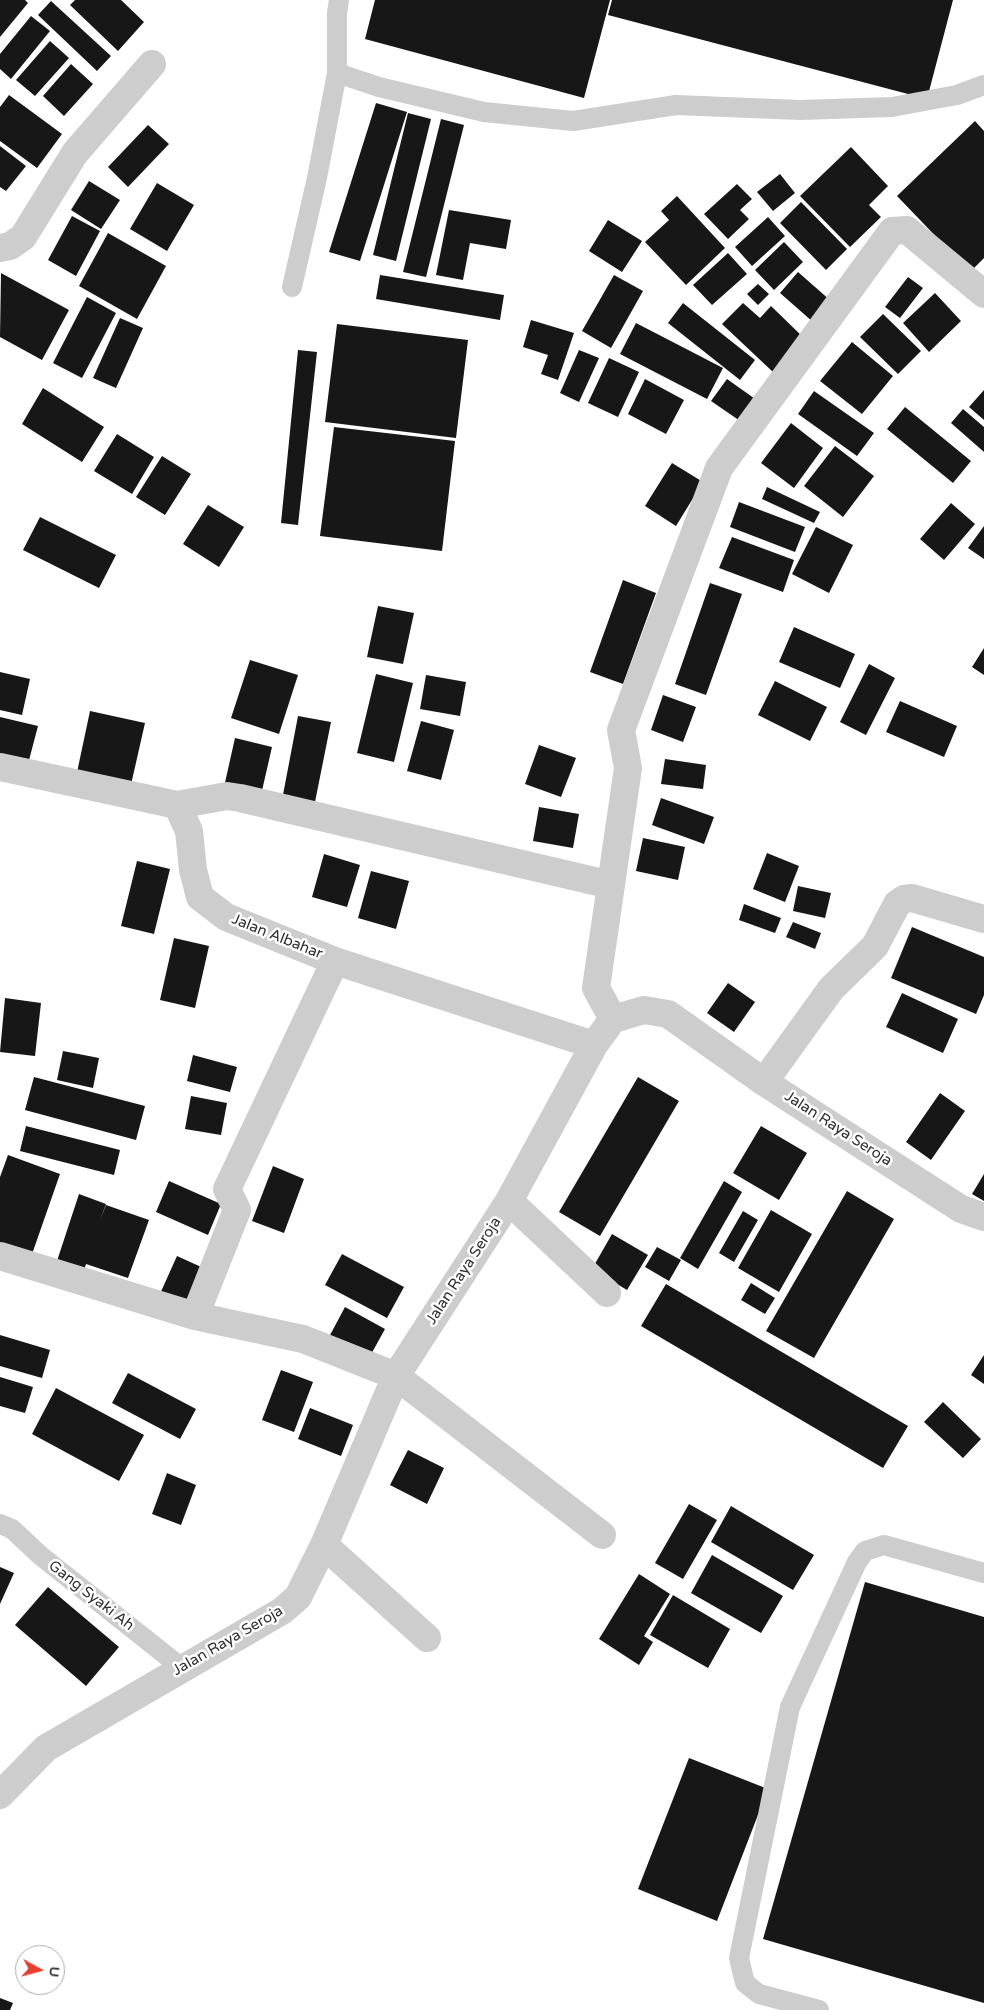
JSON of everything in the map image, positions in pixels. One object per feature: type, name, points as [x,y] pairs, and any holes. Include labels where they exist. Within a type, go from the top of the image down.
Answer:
[{"type":"street","points":[[0,248],[10,246],[23,237],[75,153],[152,64]]},
{"type":"street","points":[[613,1019],[596,988],[628,768],[621,730],[719,468],[892,231],[907,230],[912,233],[984,294]]},
{"type":"street","points":[[0,767],[177,805],[227,796],[240,798],[611,885]]},
{"type":"street","name":"Jalan Albahar","points":[[177,805],[189,831],[193,870],[200,898],[226,917],[335,961],[594,1045]]},
{"type":"street","points":[[764,1082],[831,989],[875,946],[897,904],[904,899],[912,898],[984,919]]},
{"type":"street","points":[[195,1316],[237,1210],[227,1189],[228,1185],[335,961]]},
{"type":"street","name":"Jalan Raya Seroja","points":[[4,1783],[46,1748],[292,1604],[298,1597],[324,1544],[396,1376],[509,1201],[594,1045],[613,1019],[644,1010],[668,1014],[764,1082],[961,1209],[984,1218]]},
{"type":"street","points":[[509,1201],[606,1293]]},
{"type":"street","points":[[0,1256],[195,1316],[303,1339],[396,1376],[602,1535]]},
{"type":"street","points":[[324,1544],[427,1638]]},
{"type":"lane","points":[[292,286],[317,178],[336,73],[339,0]]},
{"type":"lane","points":[[336,73],[379,87],[484,112],[573,121],[676,105],[800,110],[892,107],[957,95],[984,85]]},
{"type":"lane","name":"Gang Syaki Ah","points":[[0,1524],[12,1529],[41,1556],[182,1668]]},
{"type":"lane","points":[[819,2010],[759,1994],[745,1983],[739,1958],[790,1707],[857,1562],[865,1551],[884,1545],[984,1573]]},
{"type":"building","points":[[0,0],[25,0],[28,3],[0,37]]},
{"type":"building","points":[[75,0],[121,0],[144,22],[118,51],[70,5]]},
{"type":"building","points":[[375,0],[610,0],[584,98],[365,39]]},
{"type":"building","points":[[612,0],[953,0],[927,99],[608,15]]},
{"type":"building","points":[[51,1],[111,56],[97,71],[38,15]]},
{"type":"building","points":[[31,16],[50,31],[11,79],[0,69],[0,54]]},
{"type":"building","points":[[50,41],[69,58],[35,96],[16,80]]},
{"type":"building","points":[[71,64],[93,84],[64,116],[43,96]]},
{"type":"building","points":[[9,95],[62,134],[37,168],[0,141],[0,107]]},
{"type":"building","points":[[376,103],[407,112],[360,261],[329,252]]},
{"type":"building","points":[[408,113],[431,119],[396,261],[373,255]]},
{"type":"building","points":[[441,119],[464,125],[426,277],[403,272]]},
{"type":"building","points":[[975,121],[984,131],[984,258],[970,272],[897,196]]},
{"type":"building","points":[[148,125],[169,144],[128,187],[108,167]]},
{"type":"building","points":[[0,146],[26,166],[6,191],[0,187]]},
{"type":"building","points":[[851,147],[888,186],[869,205],[881,217],[850,247],[800,196]]},
{"type":"building","points":[[780,174],[795,193],[773,211],[757,192]]},
{"type":"building","points":[[89,181],[120,200],[101,229],[71,210]]},
{"type":"building","points":[[157,183],[194,205],[167,251],[130,229]]},
{"type":"building","points":[[737,184],[752,199],[740,210],[749,219],[728,239],[704,214]]},
{"type":"building","points":[[677,196],[725,248],[686,285],[645,242],[669,220],[661,211]]},
{"type":"building","points":[[801,202],[847,249],[826,270],[780,223]]},
{"type":"building","points":[[449,210],[511,220],[506,249],[470,243],[463,280],[436,275]]},
{"type":"building","points":[[72,216],[100,231],[76,276],[48,260]]},
{"type":"building","points":[[768,217],[785,236],[752,266],[735,247]]},
{"type":"building","points":[[608,220],[642,241],[622,272],[589,251]]},
{"type":"building","points":[[108,233],[166,266],[137,319],[79,286]]},
{"type":"building","points":[[784,242],[803,262],[774,290],[755,270]]},
{"type":"building","points":[[728,253],[747,274],[712,305],[693,285]]},
{"type":"building","points":[[798,272],[831,301],[813,322],[780,293]]},
{"type":"building","points":[[1,273],[69,310],[42,360],[0,337]]},
{"type":"building","points":[[380,275],[504,295],[500,320],[376,299]]},
{"type":"building","points":[[614,275],[643,291],[611,348],[582,331]]},
{"type":"building","points":[[908,277],[923,288],[900,318],[885,307]]},
{"type":"building","points":[[758,284],[769,294],[758,305],[747,294]]},
{"type":"building","points":[[935,293],[961,321],[929,352],[903,323]]},
{"type":"building","points":[[87,297],[116,313],[82,378],[53,363]]},
{"type":"building","points":[[683,303],[755,360],[740,380],[668,323]]},
{"type":"building","points":[[743,303],[760,318],[771,306],[806,340],[774,373],[722,324]]},
{"type":"building","points":[[883,314],[921,351],[898,374],[860,337]]},
{"type":"building","points":[[120,318],[143,328],[116,388],[93,378]]},
{"type":"building","points":[[531,320],[574,333],[558,380],[541,374],[548,355],[523,347]]},
{"type":"building","points":[[636,323],[723,368],[707,399],[620,354]]},
{"type":"building","points":[[337,324],[468,340],[456,438],[325,422]]},
{"type":"building","points":[[852,342],[893,376],[862,414],[820,381]]},
{"type":"building","points":[[298,350],[317,352],[298,525],[281,523]]},
{"type":"building","points":[[579,350],[599,358],[579,402],[560,393]]},
{"type":"building","points":[[609,358],[639,372],[618,417],[588,403]]},
{"type":"building","points":[[645,379],[684,400],[666,434],[628,414]]},
{"type":"building","points":[[727,379],[758,401],[743,423],[711,401]]},
{"type":"building","points":[[43,388],[104,427],[82,462],[22,424]]},
{"type":"building","points":[[984,390],[984,420],[969,407]]},
{"type":"building","points":[[814,391],[874,433],[857,456],[798,414]]},
{"type":"building","points":[[905,407],[971,461],[953,483],[887,429]]},
{"type":"building","points":[[963,409],[984,427],[984,452],[951,423]]},
{"type":"building","points":[[791,423],[823,448],[794,488],[761,463]]},
{"type":"building","points":[[334,427],[455,441],[442,551],[320,536]]},
{"type":"building","points":[[117,434],[154,457],[132,494],[94,471]]},
{"type":"building","points":[[835,446],[874,476],[843,517],[804,486]]},
{"type":"building","points":[[162,456],[191,474],[165,515],[136,497]]},
{"type":"building","points":[[672,463],[703,482],[676,526],[645,506]]},
{"type":"building","points":[[767,487],[820,512],[814,523],[762,499]]},
{"type":"building","points":[[739,502],[805,527],[795,552],[730,527]]},
{"type":"building","points":[[951,503],[975,524],[944,560],[920,539]]},
{"type":"building","points":[[208,505],[244,527],[219,567],[183,544]]},
{"type":"building","points":[[40,517],[116,555],[99,588],[23,550]]},
{"type":"building","points":[[984,526],[984,559],[968,548]]},
{"type":"building","points":[[816,527],[853,545],[829,593],[792,574]]},
{"type":"building","points":[[732,537],[794,560],[783,592],[719,568]]},
{"type":"building","points":[[623,580],[656,593],[623,684],[590,672]]},
{"type":"building","points":[[710,583],[742,594],[706,695],[675,684]]},
{"type":"building","points":[[378,606],[414,613],[403,664],[367,657]]},
{"type":"building","points":[[794,627],[855,654],[840,688],[779,662]]},
{"type":"building","points":[[984,648],[984,675],[972,667]]},
{"type":"building","points":[[250,660],[298,675],[279,734],[231,718]]},
{"type":"building","points":[[869,664],[895,678],[866,735],[840,722]]},
{"type":"building","points":[[0,672],[30,679],[22,715],[0,710]]},
{"type":"building","points":[[376,674],[413,683],[394,762],[357,753]]},
{"type":"building","points":[[426,675],[466,682],[460,716],[420,709]]},
{"type":"building","points":[[775,681],[827,707],[810,741],[758,715]]},
{"type":"building","points":[[663,695],[696,707],[683,742],[651,730]]},
{"type":"building","points":[[900,701],[957,726],[944,757],[886,732]]},
{"type":"building","points":[[90,711],[145,723],[130,789],[76,777]]},
{"type":"building","points":[[298,716],[331,722],[314,807],[282,800]]},
{"type":"building","points":[[0,717],[38,726],[28,764],[0,757]]},
{"type":"building","points":[[421,721],[454,730],[441,780],[407,771]]},
{"type":"building","points":[[235,738],[272,747],[261,795],[224,787]]},
{"type":"building","points":[[539,745],[576,758],[561,797],[525,784]]},
{"type":"building","points":[[665,759],[706,765],[703,789],[661,784]]},
{"type":"building","points":[[661,798],[714,817],[704,844],[652,825]]},
{"type":"building","points":[[539,807],[579,814],[573,848],[533,841]]},
{"type":"building","points":[[643,838],[685,847],[678,880],[636,871]]},
{"type":"building","points":[[767,853],[799,866],[785,902],[753,889]]},
{"type":"building","points":[[324,854],[360,865],[347,907],[312,897]]},
{"type":"building","points":[[137,861],[170,869],[154,934],[121,926]]},
{"type":"building","points":[[371,871],[409,881],[396,929],[358,918]]},
{"type":"building","points":[[798,886],[831,893],[825,918],[793,911]]},
{"type":"building","points":[[744,904],[781,918],[775,933],[739,920]]},
{"type":"building","points":[[793,922],[821,933],[815,949],[786,937]]},
{"type":"building","points":[[912,927],[984,957],[984,995],[976,1014],[891,978]]},
{"type":"building","points":[[174,938],[209,946],[195,1008],[160,1000]]},
{"type":"building","points":[[728,983],[755,1002],[734,1032],[707,1013]]},
{"type":"building","points":[[902,993],[958,1019],[943,1053],[886,1027]]},
{"type":"building","points":[[5,998],[41,1003],[35,1056],[0,1052]]},
{"type":"building","points":[[63,1051],[99,1058],[93,1088],[57,1080]]},
{"type":"building","points":[[193,1055],[237,1067],[230,1092],[187,1081]]},
{"type":"building","points":[[34,1077],[145,1106],[136,1140],[25,1110]]},
{"type":"building","points":[[638,1077],[679,1101],[600,1236],[559,1212]]},
{"type":"building","points":[[940,1093],[965,1111],[931,1160],[906,1142]]},
{"type":"building","points":[[191,1096],[227,1103],[221,1135],[185,1129]]},
{"type":"building","points":[[26,1126],[120,1150],[114,1175],[20,1151]]},
{"type":"building","points":[[761,1126],[807,1153],[779,1200],[733,1173]]},
{"type":"building","points":[[8,1155],[60,1174],[31,1257],[0,1246],[0,1177]]},
{"type":"building","points":[[273,1166],[304,1179],[284,1233],[252,1221]]},
{"type":"building","points":[[984,1174],[984,1201],[972,1194]]},
{"type":"building","points":[[169,1181],[221,1204],[208,1235],[156,1212]]},
{"type":"building","points":[[724,1181],[742,1192],[698,1269],[680,1258]]},
{"type":"building","points":[[847,1191],[894,1219],[814,1358],[766,1331]]},
{"type":"building","points":[[79,1194],[106,1204],[100,1220],[106,1205],[149,1220],[128,1278],[86,1264],[83,1273],[56,1264]]},
{"type":"building","points":[[771,1210],[812,1234],[779,1292],[738,1268]]},
{"type":"building","points":[[743,1211],[758,1220],[734,1262],[719,1253]]},
{"type":"building","points":[[612,1234],[648,1255],[627,1290],[592,1269]]},
{"type":"building","points":[[657,1247],[681,1260],[669,1281],[645,1267]]},
{"type":"building","points":[[342,1254],[404,1287],[387,1318],[325,1285]]},
{"type":"building","points":[[177,1256],[210,1271],[192,1311],[159,1296]]},
{"type":"building","points":[[751,1283],[775,1298],[765,1314],[741,1300]]},
{"type":"building","points":[[666,1284],[908,1426],[883,1468],[641,1326]]},
{"type":"building","points":[[345,1307],[385,1329],[369,1358],[329,1337]]},
{"type":"building","points":[[0,1335],[50,1350],[42,1378],[0,1366]]},
{"type":"building","points":[[984,1355],[984,1384],[971,1375]]},
{"type":"building","points":[[281,1370],[313,1382],[294,1432],[262,1420]]},
{"type":"building","points":[[128,1373],[196,1409],[180,1439],[112,1403]]},
{"type":"building","points":[[0,1377],[33,1387],[25,1413],[0,1406]]},
{"type":"building","points":[[56,1388],[144,1435],[119,1481],[32,1434]]},
{"type":"building","points":[[943,1402],[981,1439],[963,1458],[924,1422]]},
{"type":"building","points":[[310,1408],[353,1425],[341,1456],[298,1439]]},
{"type":"building","points":[[408,1450],[444,1468],[427,1504],[390,1485]]},
{"type":"building","points":[[167,1473],[196,1485],[181,1525],[152,1514]]},
{"type":"building","points":[[689,1504],[717,1520],[683,1579],[655,1563]]},
{"type":"building","points":[[731,1506],[814,1555],[793,1590],[711,1542]]},
{"type":"building","points":[[712,1555],[783,1596],[761,1633],[691,1593]]},
{"type":"building","points":[[0,1567],[14,1573],[0,1604]]},
{"type":"building","points":[[639,1574],[670,1594],[644,1636],[653,1642],[639,1665],[599,1639]]},
{"type":"building","points":[[865,1582],[984,1617],[984,2003],[763,1939]]},
{"type":"building","points":[[48,1587],[119,1647],[86,1686],[15,1625]]},
{"type":"building","points":[[673,1595],[730,1629],[708,1668],[650,1635]]},
{"type":"building","points":[[689,1758],[768,1789],[717,1921],[638,1889]]},
{"type":"building","points":[[0,1998],[13,2003],[10,2010],[0,2010]]}]
